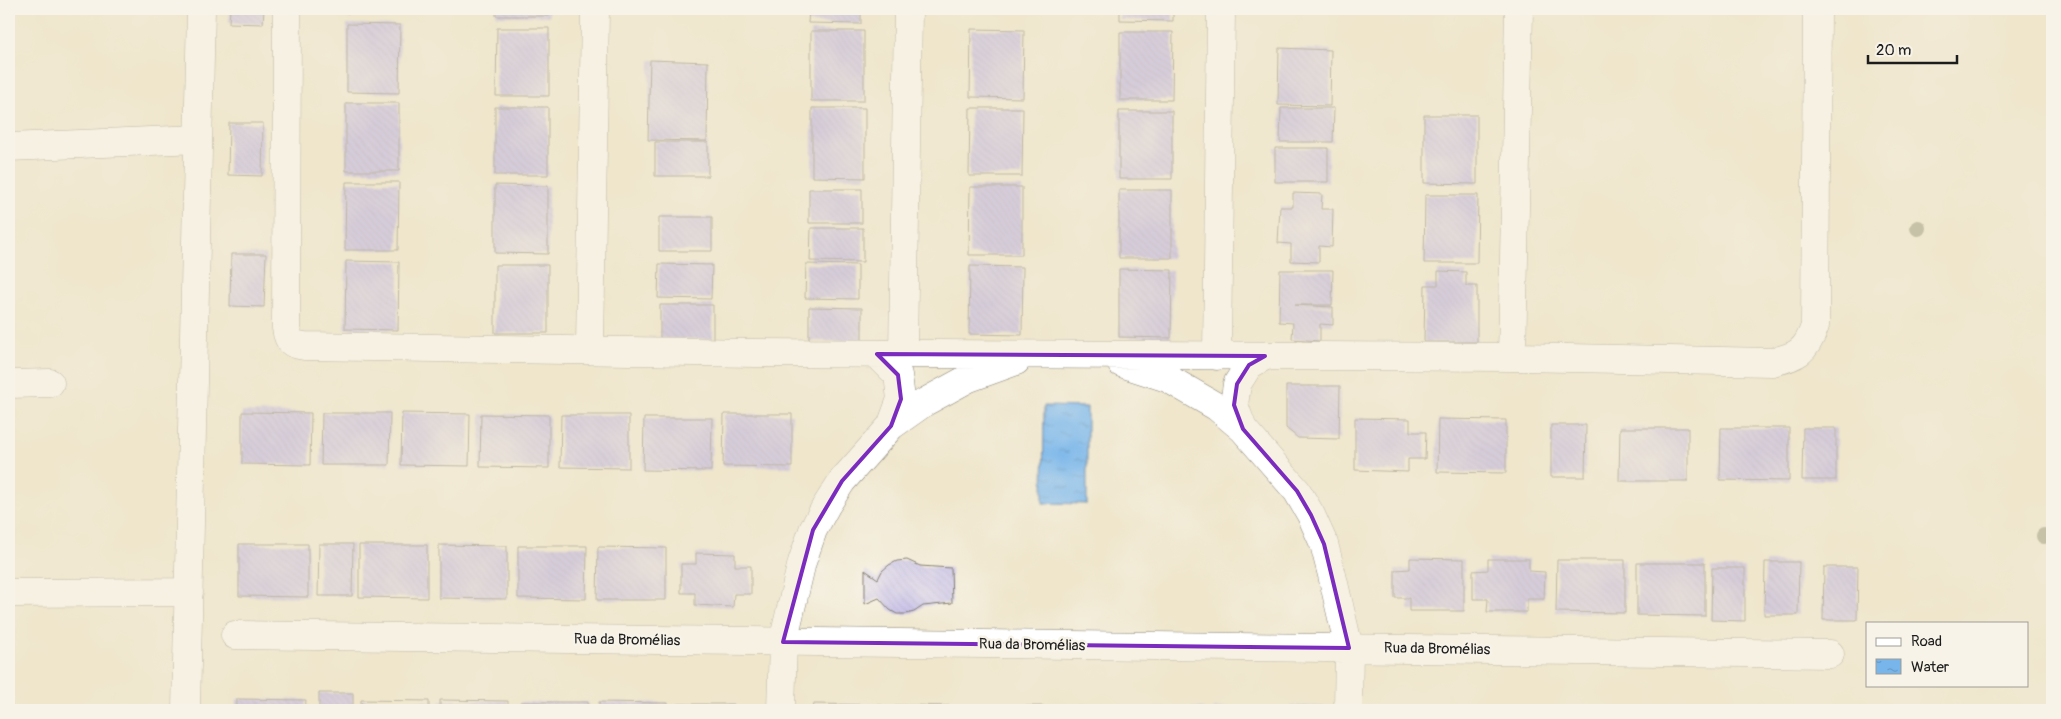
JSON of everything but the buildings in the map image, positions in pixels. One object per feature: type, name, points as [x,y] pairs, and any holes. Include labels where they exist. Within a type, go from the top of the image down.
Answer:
[{"type":"street","points":[[186,710],[201,9]]},
{"type":"street","points":[[287,9],[286,328],[289,342],[304,346],[890,354],[1512,357],[1772,362],[1792,357],[1806,347],[1815,326],[1817,9]]},
{"type":"street","points":[[590,349],[595,9]]},
{"type":"street","points":[[891,426],[901,399],[898,375],[890,354],[908,9]]},
{"type":"street","points":[[1217,356],[1221,9]]},
{"type":"street","points":[[1512,357],[1519,9]]},
{"type":"street","points":[[9,147],[198,139]]},
{"type":"street","points":[[781,710],[783,642],[802,562],[813,530],[842,481],[891,426],[925,402],[969,378],[1036,354]]},
{"type":"street","points":[[1092,354],[1167,378],[1216,408],[1243,429],[1297,491],[1311,514],[1324,544],[1348,648],[1348,710]]},
{"type":"street","points":[[1243,429],[1234,405],[1237,384],[1249,365],[1265,356]]},
{"type":"street","points":[[9,384],[50,383]]},
{"type":"street","points":[[9,593],[189,592]]},
{"type":"street","name":"Rua da Bromélias","points":[[235,635],[1830,654]]},
{"type":"highlighted area","points":[[877,354],[1265,356],[1249,365],[1237,384],[1234,405],[1243,429],[1297,491],[1311,515],[1324,544],[1349,648],[783,642],[813,530],[842,481],[891,426],[901,399],[898,375]]},
{"type":"water","points":[[1044,406],[1087,407],[1087,504],[1043,503]]}]
